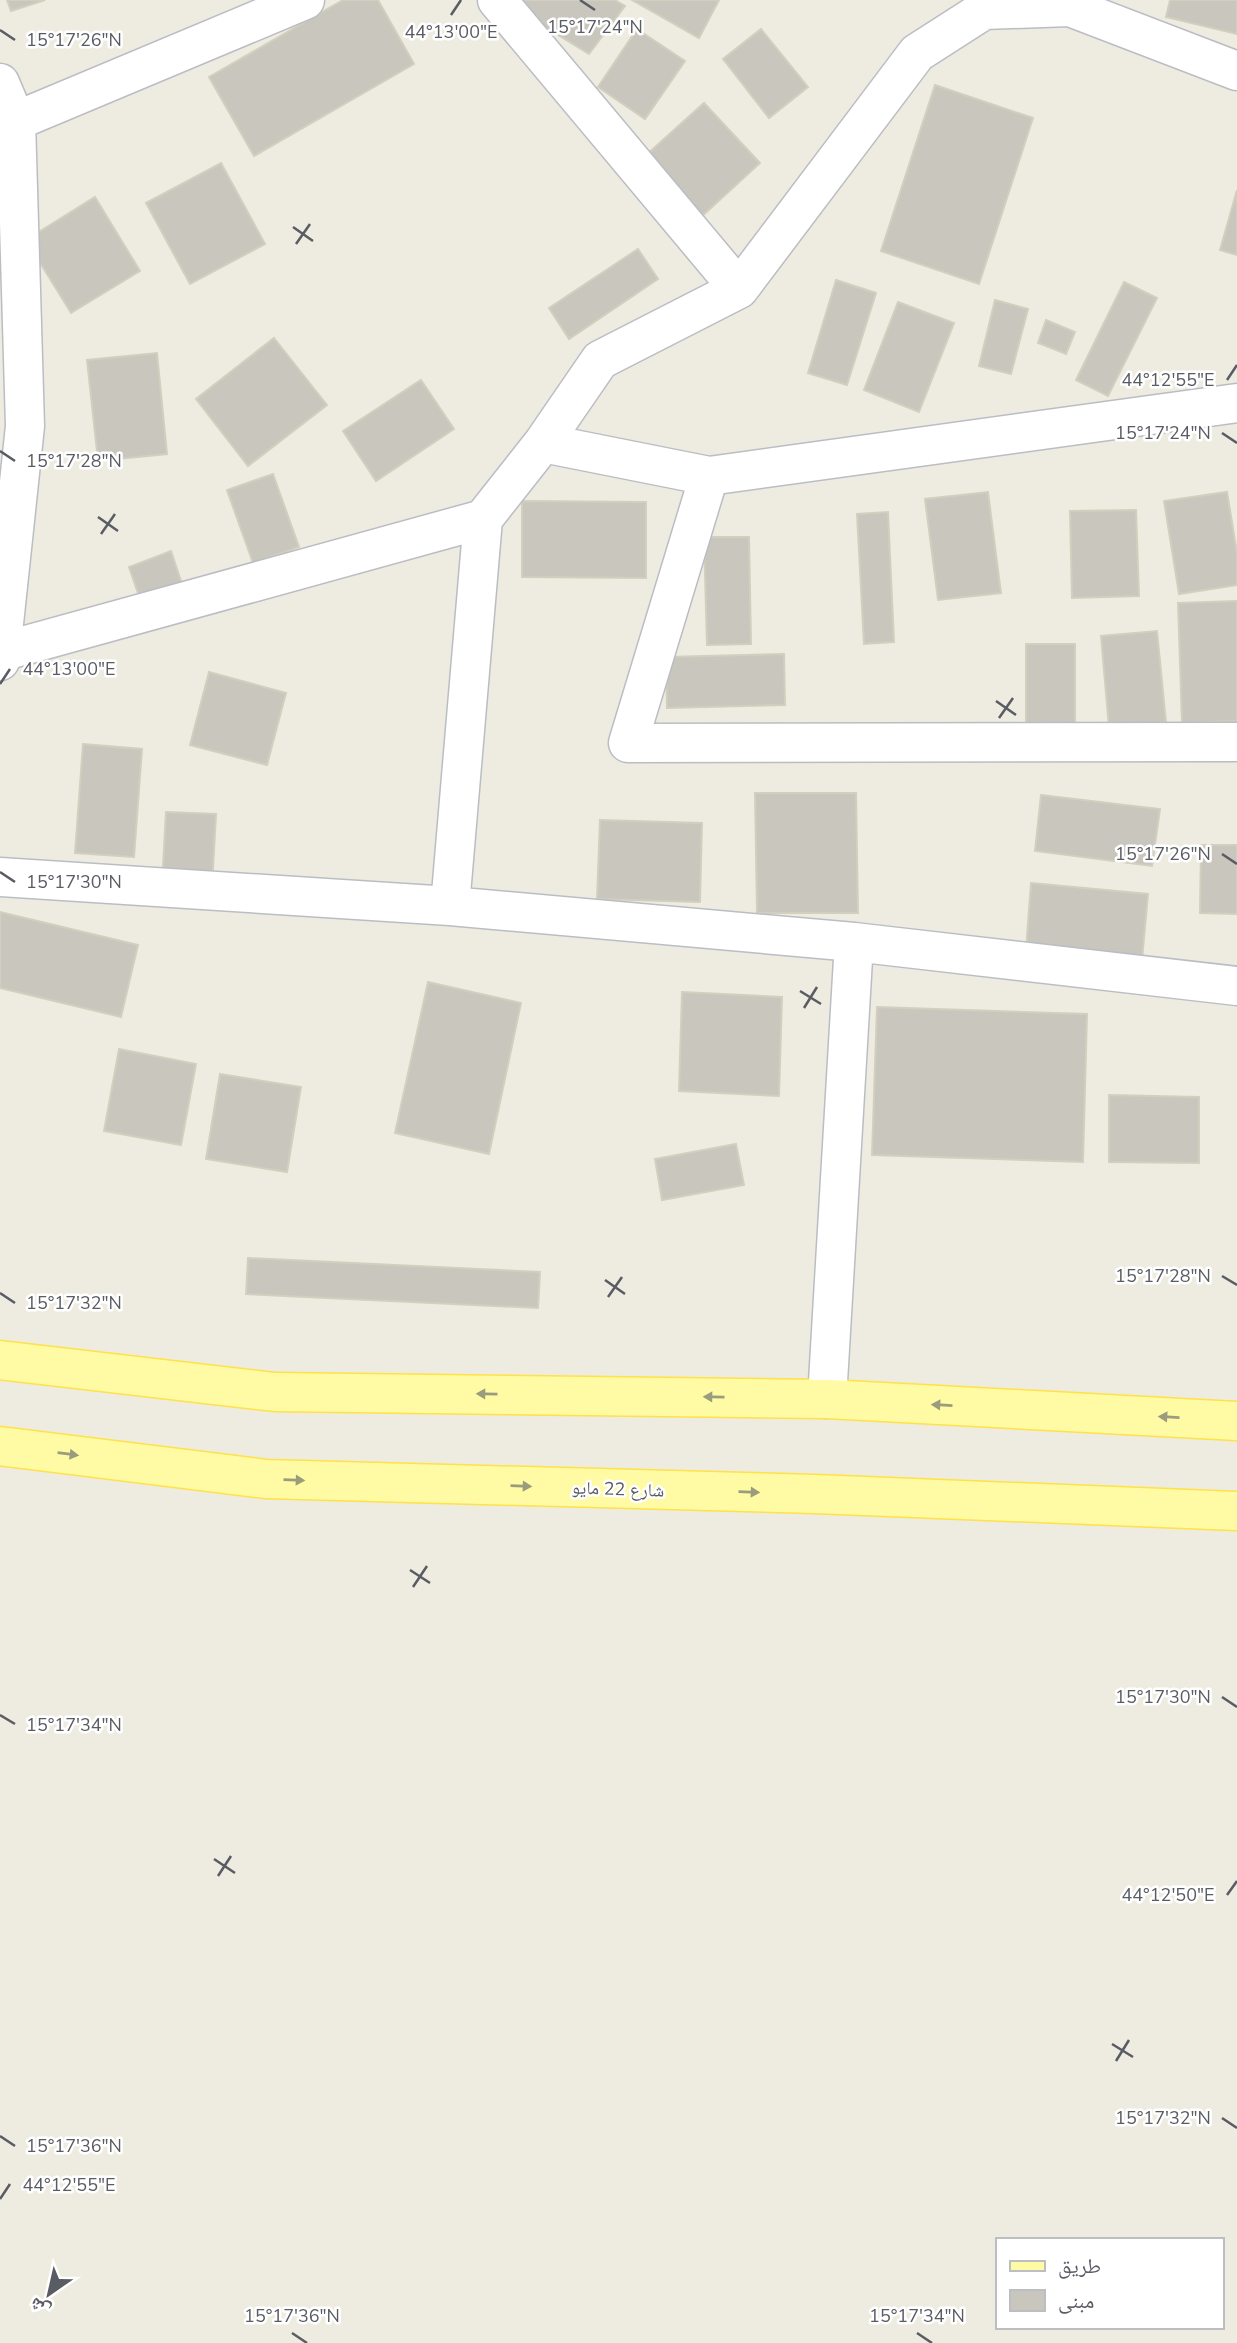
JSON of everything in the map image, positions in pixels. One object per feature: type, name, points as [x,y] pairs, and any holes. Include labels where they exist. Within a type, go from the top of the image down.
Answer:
[{"type":"main road","points":[[0,1360],[275,1392],[827,1399],[1237,1421]]},
{"type":"main road","name":"شارع 22 مايو","points":[[0,1446],[266,1479],[815,1494],[1237,1511]]},
{"type":"street","points":[[16,121],[305,0]]},
{"type":"street","points":[[497,0],[739,289]]},
{"type":"street","points":[[450,906],[483,519],[542,443],[600,360],[739,289],[917,53],[984,10],[1070,7],[1237,71]]},
{"type":"street","points":[[0,83],[16,121],[25,426],[0,661]]},
{"type":"street","points":[[542,443],[709,477],[1237,403]]},
{"type":"street","points":[[709,477],[628,743],[1237,742]]},
{"type":"street","points":[[1,652],[483,519]]},
{"type":"street","points":[[0,877],[450,906],[854,942],[1237,986]]},
{"type":"street","points":[[827,1399],[854,942]]},
{"type":"building","points":[[7,0],[45,0],[11,11]]},
{"type":"building","points":[[343,0],[378,0],[414,64],[254,156],[209,77]]},
{"type":"building","points":[[513,0],[615,0],[625,6],[589,54],[511,6]]},
{"type":"building","points":[[632,0],[719,0],[699,38]]},
{"type":"building","points":[[1170,0],[1237,0],[1237,34],[1166,17]]},
{"type":"building","points":[[637,29],[685,61],[645,119],[598,87]]},
{"type":"building","points":[[761,29],[808,87],[769,118],[723,59]]},
{"type":"building","points":[[935,85],[1033,118],[979,284],[881,251]]},
{"type":"building","points":[[704,103],[760,163],[701,217],[645,156]]},
{"type":"building","points":[[221,163],[265,244],[190,284],[146,203]]},
{"type":"building","points":[[1237,190],[1237,255],[1220,250]]},
{"type":"building","points":[[95,197],[140,271],[71,313],[26,240]]},
{"type":"building","points":[[638,249],[658,279],[569,339],[549,308]]},
{"type":"building","points":[[836,280],[876,293],[847,385],[808,373]]},
{"type":"building","points":[[1124,282],[1157,298],[1108,396],[1076,380]]},
{"type":"building","points":[[995,300],[1028,309],[1011,374],[979,366]]},
{"type":"building","points":[[898,302],[954,323],[919,412],[864,390]]},
{"type":"building","points":[[1046,320],[1075,332],[1066,354],[1038,343]]},
{"type":"building","points":[[274,338],[327,405],[248,466],[196,399]]},
{"type":"building","points":[[157,353],[167,454],[98,461],[87,360]]},
{"type":"building","points":[[421,380],[454,429],[376,481],[343,431]]},
{"type":"building","points":[[273,474],[299,547],[253,563],[227,490]]},
{"type":"building","points":[[988,492],[1001,593],[938,600],[925,499]]},
{"type":"building","points":[[1227,492],[1237,553],[1237,585],[1179,594],[1164,501]]},
{"type":"building","points":[[522,501],[646,502],[646,578],[522,577]]},
{"type":"building","points":[[1136,510],[1139,596],[1072,598],[1070,511]]},
{"type":"building","points":[[888,512],[894,642],[864,644],[857,514]]},
{"type":"building","points":[[704,537],[749,537],[751,644],[707,645]]},
{"type":"building","points":[[171,551],[182,584],[140,599],[129,567]]},
{"type":"building","points":[[1237,601],[1237,721],[1182,723],[1178,603]]},
{"type":"building","points":[[1157,631],[1166,722],[1109,728],[1101,636]]},
{"type":"building","points":[[1026,644],[1075,644],[1075,731],[1026,732]]},
{"type":"building","points":[[784,654],[785,705],[667,708],[666,657]]},
{"type":"building","points":[[209,672],[286,693],[267,765],[190,745]]},
{"type":"building","points":[[83,744],[142,749],[134,857],[75,853]]},
{"type":"building","points":[[755,793],[856,793],[858,913],[757,913]]},
{"type":"building","points":[[1041,795],[1160,809],[1152,866],[1035,851]]},
{"type":"building","points":[[166,812],[216,814],[212,887],[162,884]]},
{"type":"building","points":[[600,820],[702,823],[700,902],[597,899]]},
{"type":"building","points":[[1201,845],[1237,845],[1237,914],[1200,913]]},
{"type":"building","points":[[1031,883],[1148,894],[1142,960],[1026,950]]},
{"type":"building","points":[[0,912],[138,945],[121,1017],[0,988]]},
{"type":"building","points":[[428,982],[521,1003],[489,1154],[395,1133]]},
{"type":"building","points":[[682,992],[782,997],[779,1096],[679,1091]]},
{"type":"building","points":[[877,1007],[1087,1014],[1083,1162],[872,1155]]},
{"type":"building","points":[[119,1049],[196,1064],[181,1145],[104,1131]]},
{"type":"building","points":[[220,1074],[301,1087],[287,1172],[206,1159]]},
{"type":"building","points":[[1109,1095],[1199,1097],[1199,1163],[1109,1162]]},
{"type":"building","points":[[736,1144],[744,1185],[662,1200],[655,1159]]},
{"type":"building","points":[[248,1258],[540,1272],[538,1308],[246,1294]]}]
